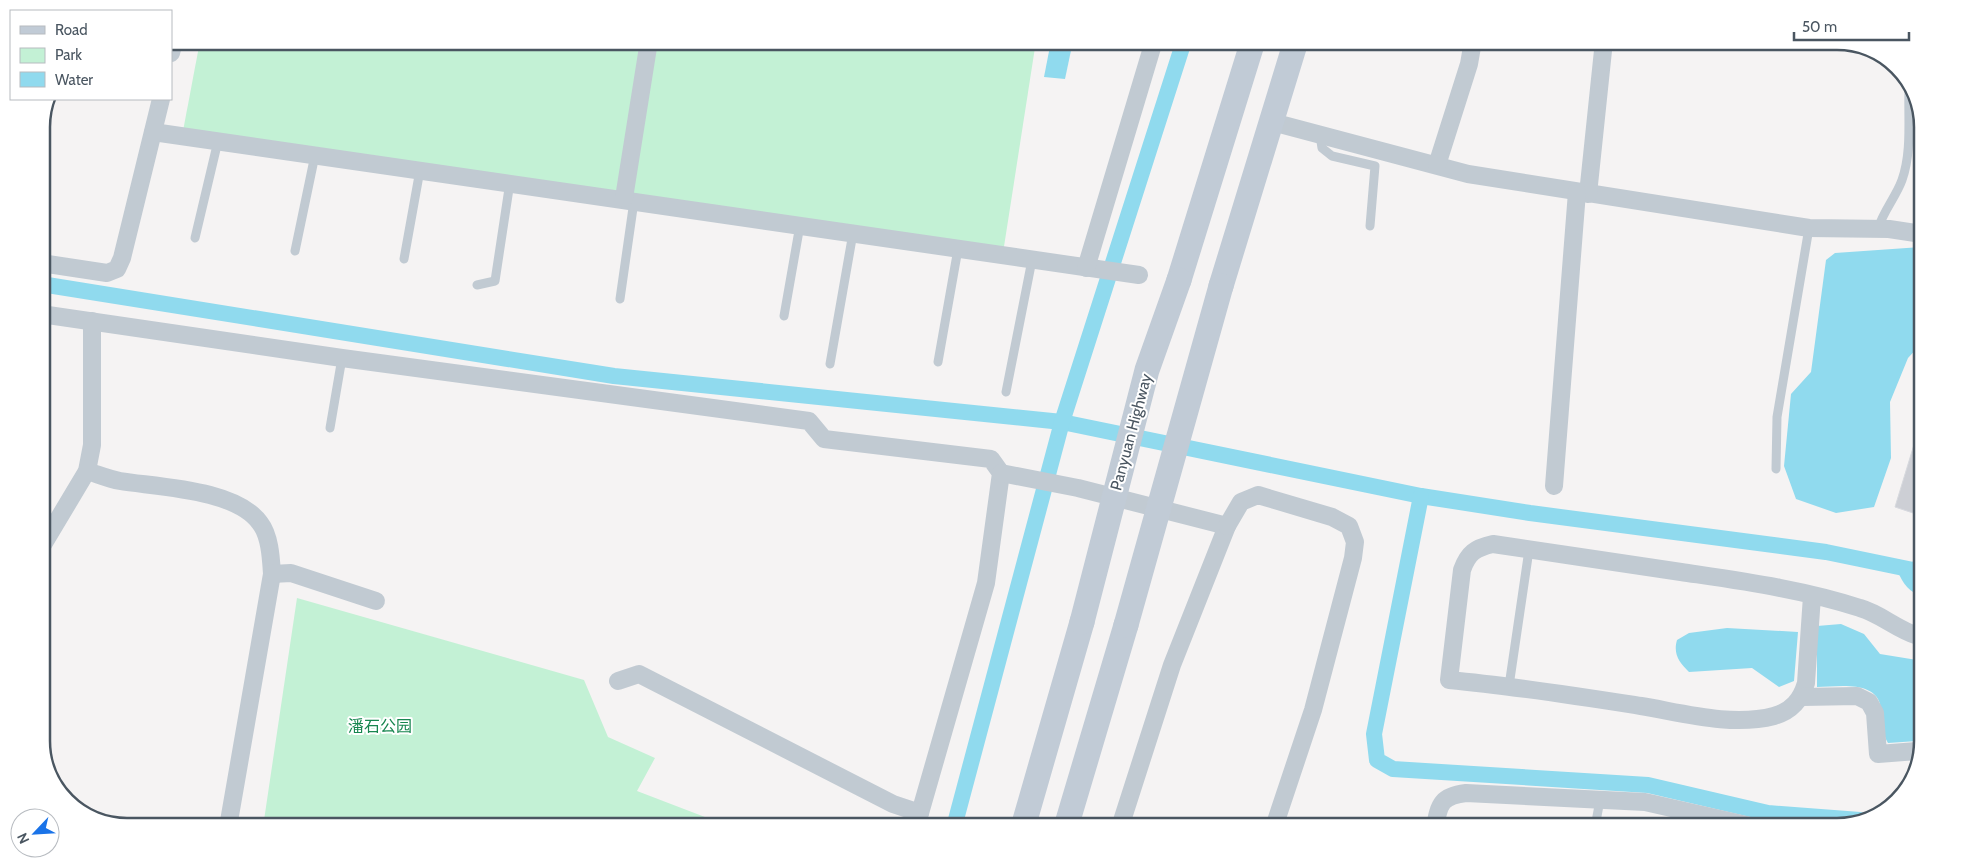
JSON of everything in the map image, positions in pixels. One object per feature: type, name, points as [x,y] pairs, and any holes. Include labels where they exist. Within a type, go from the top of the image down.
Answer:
[{"type":"main road","name":"Panyuan Highway","points":[[1026,818],[1082,622],[1147,370],[1179,280],[1250,50]]},
{"type":"main road","points":[[1069,818],[1126,625],[1221,286],[1293,50]]},
{"type":"street","points":[[629,199],[648,50]]},
{"type":"street","points":[[1090,268],[1151,50]]},
{"type":"street","points":[[1437,165],[1469,64],[1471,50]]},
{"type":"street","points":[[1554,486],[1583,193],[1603,50]]},
{"type":"street","points":[[50,264],[107,273],[117,269],[122,258],[161,100]]},
{"type":"street","points":[[1272,122],[1468,174],[1809,228],[1878,229],[1914,233]]},
{"type":"street","points":[[154,132],[629,199],[1139,275]]},
{"type":"street","points":[[50,315],[342,358],[809,421],[824,438],[992,459],[1007,474],[1078,488],[1227,526]]},
{"type":"street","points":[[50,534],[87,471],[92,445],[92,321]]},
{"type":"street","points":[[87,471],[117,481],[190,490],[241,507],[260,522],[271,558],[272,574],[230,818]]},
{"type":"street","points":[[919,818],[986,583],[1007,474]]},
{"type":"street","points":[[1123,818],[1172,665],[1227,526],[1240,502],[1258,495],[1332,517],[1348,526],[1355,542],[1353,558],[1313,710],[1277,818]]},
{"type":"street","points":[[1812,596],[1806,683],[1802,697],[1791,708],[1774,716],[1745,720],[1711,717],[1509,686],[1449,680],[1462,570],[1467,557],[1477,547],[1493,544],[1761,584],[1812,596],[1860,608],[1876,614],[1894,627],[1914,634]]},
{"type":"street","points":[[272,574],[291,573],[376,601]]},
{"type":"street","points":[[618,680],[639,674],[893,804],[915,818]]},
{"type":"street","points":[[1802,697],[1857,696],[1869,702],[1874,713],[1878,754],[1913,751]]},
{"type":"street","points":[[1437,818],[1442,801],[1450,795],[1466,793],[1645,802],[1689,818]]},
{"type":"lane","points":[[1878,229],[1881,218],[1901,182],[1907,164],[1909,99]]},
{"type":"lane","points":[[1320,135],[1322,148],[1332,156],[1375,166],[1370,226]]},
{"type":"lane","points":[[195,238],[218,141]]},
{"type":"lane","points":[[295,251],[315,155]]},
{"type":"lane","points":[[404,259],[420,170]]},
{"type":"lane","points":[[477,285],[495,281],[510,182]]},
{"type":"lane","points":[[620,300],[629,199]]},
{"type":"lane","points":[[784,316],[800,225]]},
{"type":"lane","points":[[1776,469],[1778,417],[1800,294],[1809,228]]},
{"type":"lane","points":[[830,364],[853,233]]},
{"type":"lane","points":[[938,362],[958,248]]},
{"type":"lane","points":[[1006,392],[1032,260]]},
{"type":"lane","points":[[330,428],[342,358]]},
{"type":"lane","points":[[1509,686],[1529,550]]},
{"type":"lane","points":[[1597,818],[1600,800]]},
{"type":"green space","points":[[198,50],[1035,50],[1003,253],[183,131]]},
{"type":"green space","name":"潘石公园","points":[[297,598],[584,680],[608,737],[655,758],[637,791],[708,818],[264,818]]},
{"type":"water","points":[[1049,50],[1071,50],[1065,79],[1044,77]]},
{"type":"water","points":[[1914,247],[1914,352],[1908,358],[1890,402],[1891,458],[1874,507],[1836,513],[1796,499],[1784,466],[1791,394],[1811,372],[1826,260],[1835,253]]},
{"type":"water","points":[[1914,561],[1914,592],[1904,584],[1896,567]]},
{"type":"water","points":[[1841,624],[1864,634],[1880,654],[1914,660],[1914,741],[1888,743],[1883,731],[1878,699],[1873,693],[1855,687],[1817,687],[1817,626]]},
{"type":"water","points":[[1727,628],[1798,632],[1794,681],[1779,687],[1752,668],[1689,672],[1682,665],[1676,654],[1677,640],[1689,633]]},
{"type":"building","points":[[1914,445],[1914,513],[1895,507]]},
{"type":"waterway","points":[[956,818],[1062,422],[1181,50]]},
{"type":"waterway","points":[[50,285],[614,376],[1062,422],[1421,496],[1530,513],[1826,552],[1914,570]]},
{"type":"waterway","points":[[1421,496],[1374,734],[1377,760],[1393,769],[1648,785],[1768,813],[1834,818]]}]
